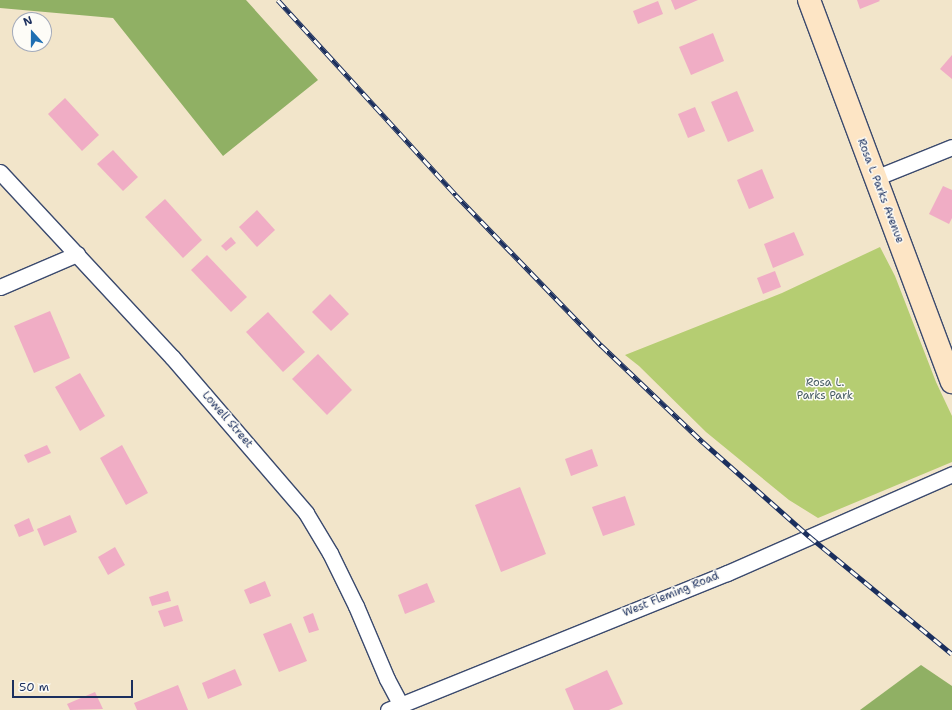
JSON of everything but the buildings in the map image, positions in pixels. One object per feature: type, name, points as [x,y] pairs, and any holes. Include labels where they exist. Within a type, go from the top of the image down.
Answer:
[{"type":"street","name":"Rosa L Parks Avenue","points":[[809,0],[952,382]]},
{"type":"street","points":[[875,178],[952,147]]},
{"type":"street","name":"Lowell Street","points":[[0,172],[177,362],[306,513],[330,553],[356,606],[387,679],[394,707]]},
{"type":"street","points":[[0,287],[77,254]]},
{"type":"street","name":"West Fleming Road","points":[[394,707],[727,573],[952,474]]},
{"type":"green space","points":[[0,0],[246,0],[318,80],[223,156],[113,18],[0,8]]},
{"type":"green space","name":"Rosa L. Parks Park","points":[[880,247],[895,276],[936,382],[952,416],[952,462],[818,518],[789,500],[706,432],[639,366],[625,355],[782,293]]},
{"type":"green space","points":[[921,665],[952,686],[952,710],[860,710]]},
{"type":"railway","points":[[278,0],[456,195],[601,345],[703,442],[809,536],[952,654]]}]
